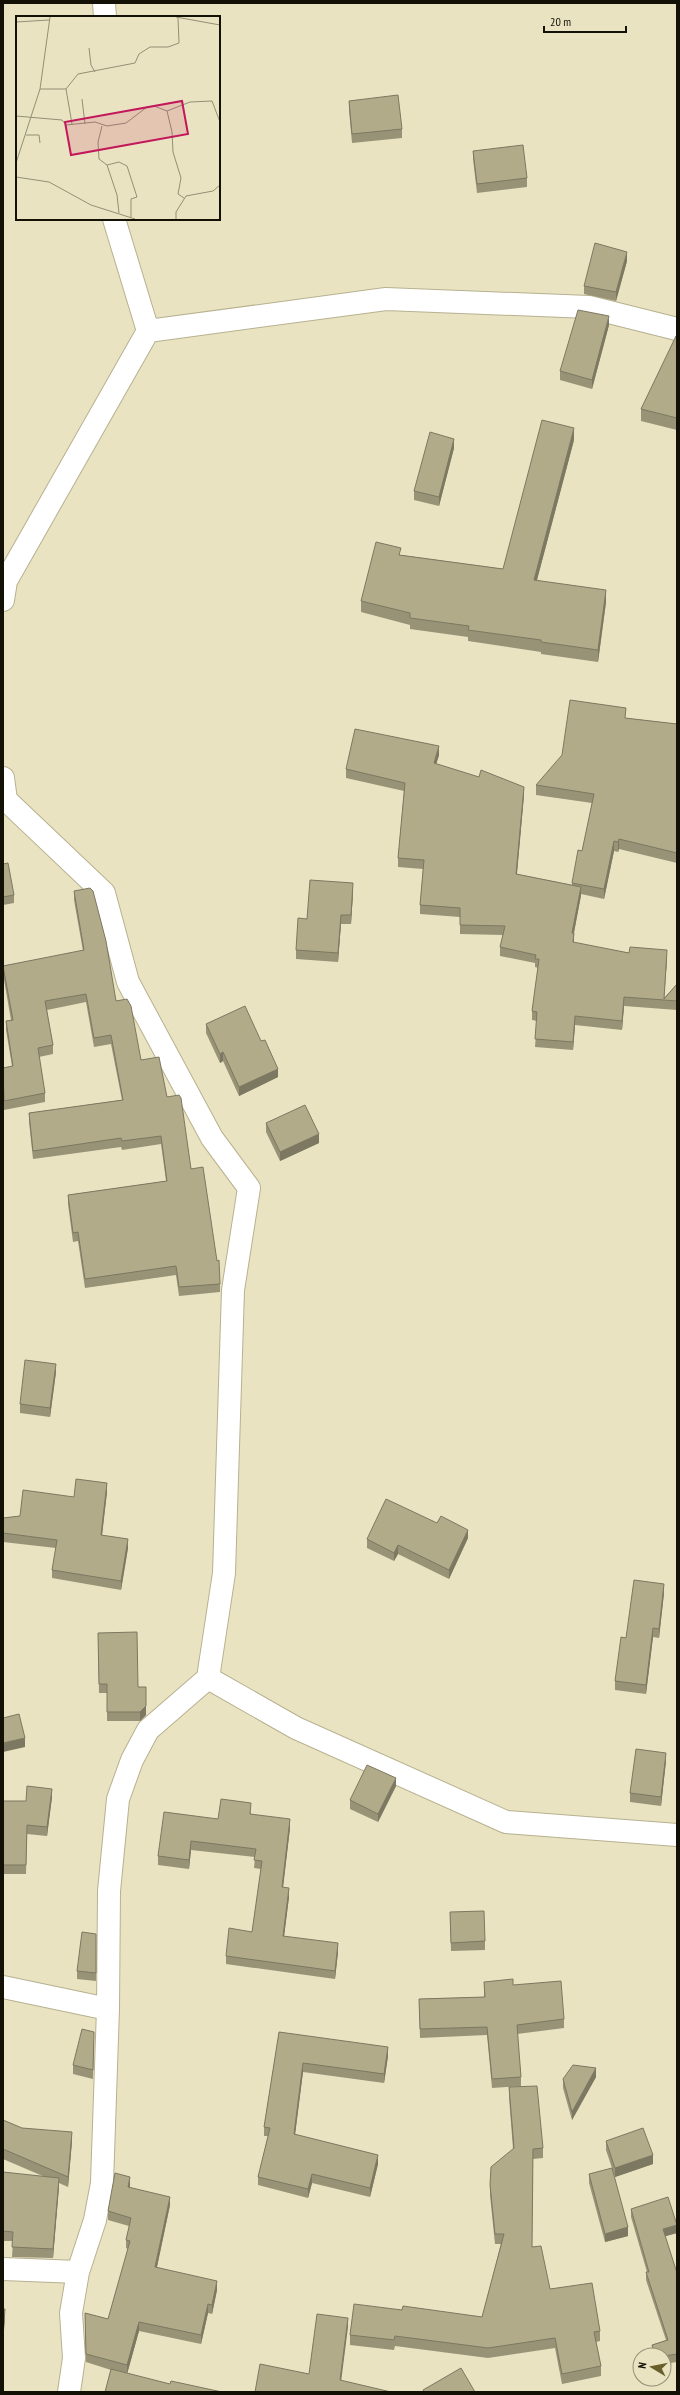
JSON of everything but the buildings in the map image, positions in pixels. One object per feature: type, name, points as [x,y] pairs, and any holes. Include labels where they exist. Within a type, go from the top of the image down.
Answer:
[{"type":"street","points":[[104,3],[105,16]]},
{"type":"street","points":[[3,600],[6,581],[148,331],[114,220]]},
{"type":"street","points":[[148,331],[386,299],[589,307],[677,329]]},
{"type":"street","points":[[3,778],[6,800],[104,893],[128,982],[212,1138],[249,1188],[233,1290],[224,1573],[208,1678],[148,1730],[132,1760],[118,1799],[109,1891],[108,2009],[102,2183],[95,2220],[78,2272],[71,2313],[74,2358],[69,2392]]},
{"type":"street","points":[[208,1678],[296,1728],[506,1822],[677,1835]]},
{"type":"street","points":[[3,1987],[108,2009]]},
{"type":"street","points":[[3,2269],[78,2272]]}]
